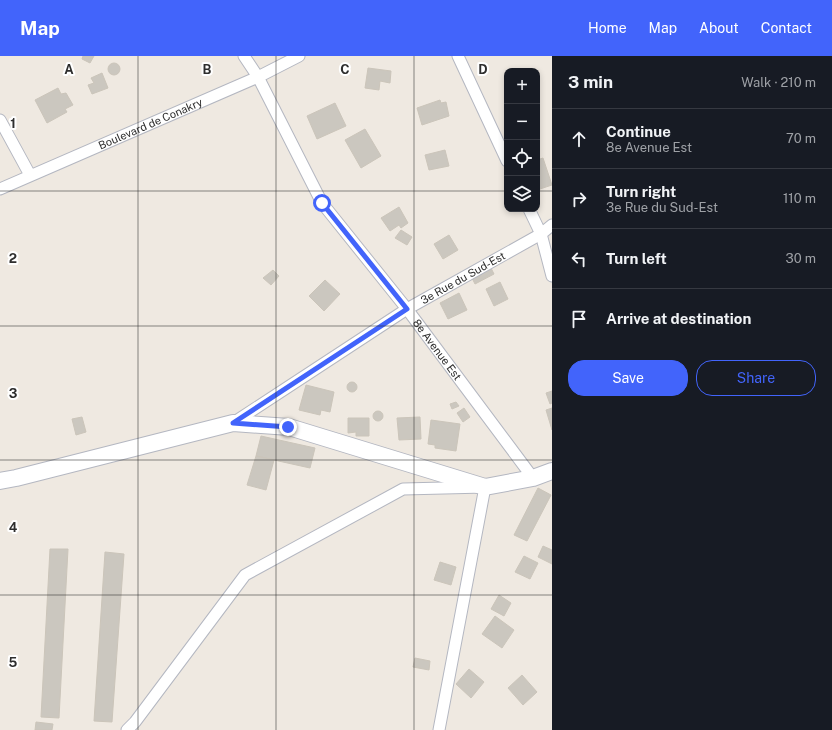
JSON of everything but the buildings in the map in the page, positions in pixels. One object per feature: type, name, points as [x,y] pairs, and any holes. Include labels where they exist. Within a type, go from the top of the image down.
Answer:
[{"type":"street","name":"8e Avenue Est","points":[[244,56],[258,77],[322,203],[407,309],[533,478]]},
{"type":"street","name":"Boulevard de Conakry","points":[[0,189],[258,77],[299,56]]},
{"type":"street","points":[[458,56],[504,155]]},
{"type":"street","points":[[0,120],[30,175]]},
{"type":"street","points":[[530,212],[541,234],[552,276]]},
{"type":"street","name":"3e Rue du Sud-Est","points":[[233,423],[407,309],[541,234],[552,225]]},
{"type":"street","points":[[0,481],[233,423],[288,427],[485,487]]},
{"type":"street","points":[[127,730],[135,722],[245,575],[403,490],[485,487],[533,478],[552,471]]},
{"type":"street","points":[[439,730],[485,487]]},
{"type":"route","points":[[288,427],[233,423],[407,309],[322,203]]}]
